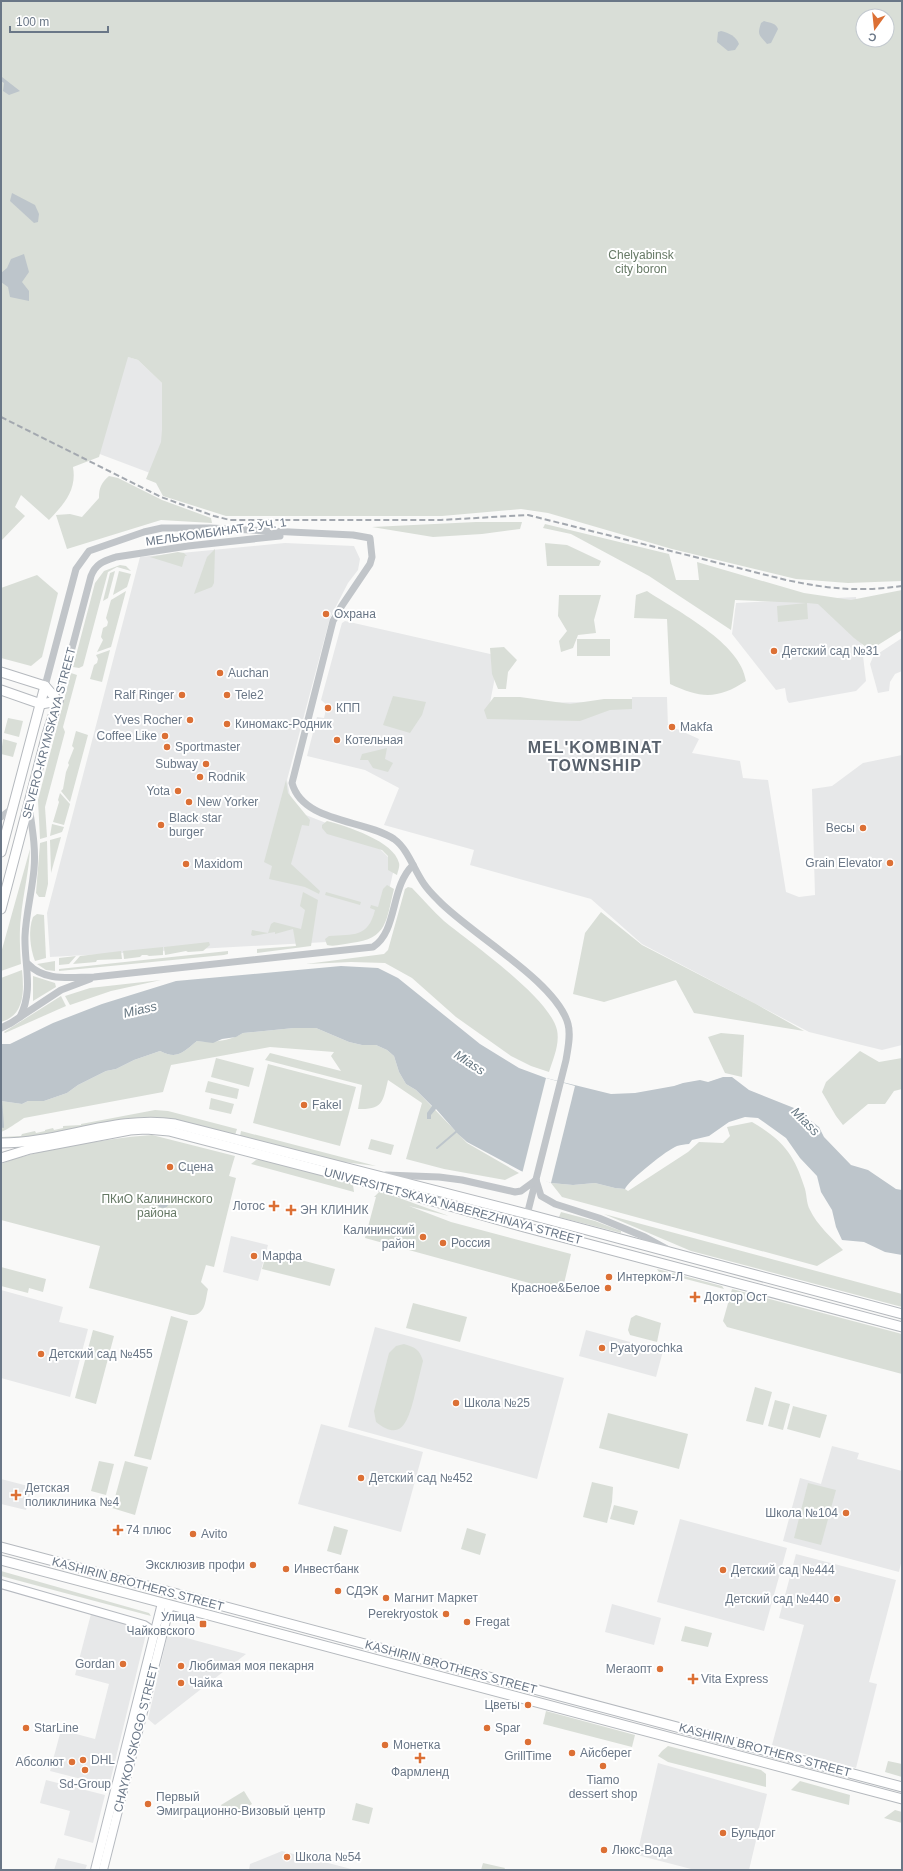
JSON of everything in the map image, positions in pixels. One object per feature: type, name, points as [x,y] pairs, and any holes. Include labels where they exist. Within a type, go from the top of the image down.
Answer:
[{"type":"main road","points":[[1,672],[45,686],[58,701]]},
{"type":"main road","name":"SEVERO-KRYMSKAYA STREET","points":[[1,852],[45,686]]},
{"type":"main road","points":[[1,690],[41,704],[58,701]]},
{"type":"main road","name":"SEVERO-KRYMSKAYA STREET","points":[[1,909],[47,734],[58,701]]},
{"type":"main road","name":"UNIVERSITETSKAYA NABEREZHNAYA STREET","points":[[1,1143],[26,1142],[121,1124],[160,1122],[190,1127],[527,1214],[902,1314]]},
{"type":"main road","name":"UNIVERSITETSKAYA NABEREZHNAYA STREET","points":[[1,1158],[30,1149],[130,1130],[146,1129],[169,1131],[354,1179],[902,1327]]},
{"type":"main road","points":[[1,1543],[24,1553]]},
{"type":"main road","name":"KASHIRIN BROTHERS STREET","points":[[1,1547],[902,1787]]},
{"type":"main road","name":"KASHIRIN BROTHERS STREET","points":[[1,1560],[902,1799]]},
{"type":"main road","points":[[1,1584],[144,1625],[150,1629],[154,1635]]},
{"type":"main road","points":[[166,1604],[169,1592]]},
{"type":"main road","name":"CHAYKOVSKOGO STREET","points":[[95,1870],[154,1635],[166,1604]]},
{"type":"main road","name":"CHAYKOVSKOGO STREET","points":[[103,1870],[166,1604]]},
{"type":"street","name":"МЕЛЬКОМБИНАТ 2 УЧ. 1","points":[[89,551],[144,532],[162,528],[210,528],[293,533]]},
{"type":"street","points":[[293,533],[353,535],[370,538],[372,557],[370,564],[340,607],[334,621],[292,783],[298,798],[310,808],[392,838],[402,847],[424,884],[438,901],[458,919],[542,986],[559,1004],[568,1025],[569,1037],[566,1060],[524,1226]]},
{"type":"street","name":"МЕЛЬКОМБИНАТ 2 УЧ. 1","points":[[104,561],[188,546],[293,533]]},
{"type":"street","name":"SEVERO-KRYMSKAYA STREET","points":[[45,686],[76,569],[89,551]]},
{"type":"street","name":"SEVERO-KRYMSKAYA STREET","points":[[58,701],[91,576],[96,566],[104,561]]},
{"type":"street","points":[[20,1017],[27,1000],[28,964],[25,935],[34,869],[35,844],[29,804]]},
{"type":"street","points":[[1,817],[13,808]]},
{"type":"street","points":[[28,964],[39,973],[48,976],[94,978],[373,948],[384,937],[400,882],[406,871],[413,865]]},
{"type":"street","points":[[1,1028],[61,990],[94,978]]},
{"type":"street","points":[[372,1175],[439,1177],[462,1180],[515,1192],[521,1191],[536,1180]]},
{"type":"street","points":[[536,1180],[542,1196],[555,1204],[599,1218],[645,1237],[678,1254]]},
{"type":"shaded area","points":[[122,355],[138,360],[162,383],[162,430],[166,479],[81,447]]},
{"type":"shaded area","points":[[285,543],[354,546],[360,559],[358,570],[348,583],[330,618],[287,780],[293,810],[372,841],[395,864],[385,908],[363,940],[50,957],[47,913],[140,557]]},
{"type":"shaded area","points":[[856,597],[866,681],[856,691],[789,703],[785,688],[776,690],[732,634],[736,603]]},
{"type":"shaded area","points":[[345,621],[499,656],[490,703],[632,702],[632,697],[667,697],[668,727],[677,729],[699,739],[692,753],[740,761],[743,778],[768,780],[786,892],[799,897],[815,895],[812,789],[832,786],[863,763],[902,755],[902,1045],[882,1050],[809,1032],[642,944],[591,899],[470,865],[474,850],[384,825],[399,788],[365,770],[307,756],[317,717],[324,718],[327,705],[321,700],[342,623]]},
{"type":"shaded area","points":[[902,638],[902,671],[895,674],[890,682],[889,691],[878,693],[870,664],[873,657]]},
{"type":"shaded area","points":[[231,1236],[268,1245],[258,1281],[223,1272]]},
{"type":"shaded area","name":"Детский сад №455","points":[[1,1290],[63,1307],[59,1322],[88,1329],[70,1397],[1,1378]]},
{"type":"shaded area","name":"Школа №25","points":[[375,1327],[564,1378],[537,1479],[348,1427]]},
{"type":"shaded area","points":[[586,1330],[663,1351],[656,1377],[579,1356]]},
{"type":"shaded area","name":"Детский сад №452","points":[[321,1424],[423,1452],[401,1532],[298,1504]]},
{"type":"shaded area","name":"Школа №104","points":[[832,1446],[859,1453],[857,1459],[902,1471],[902,1559],[899,1572],[783,1541],[800,1478],[821,1484]]},
{"type":"shaded area","name":"Детская поликлиника №4","points":[[1,1479],[32,1487],[26,1510],[1,1504]]},
{"type":"shaded area","name":"Детский сад №444","points":[[680,1519],[787,1548],[764,1631],[657,1602]]},
{"type":"shaded area","points":[[796,1554],[896,1580],[869,1682],[877,1684],[856,1768],[772,1745],[804,1625],[779,1618]]},
{"type":"shaded area","points":[[612,1604],[661,1618],[654,1645],[605,1632]]},
{"type":"shaded area","points":[[91,1614],[147,1630],[109,1786],[50,1771],[61,1730],[95,1739],[109,1684],[75,1675]]},
{"type":"shaded area","points":[[168,1633],[246,1654],[155,1725],[148,1719]]},
{"type":"shaded area","points":[[658,1763],[767,1794],[749,1870],[695,1870],[637,1855]]},
{"type":"shaded area","points":[[46,1780],[105,1795],[93,1843],[64,1835],[70,1811],[40,1803]]},
{"type":"shaded area","name":"Школа №54","points":[[282,1851],[355,1870],[249,1870],[250,1864]]},
{"type":"shaded area","points":[[58,1858],[87,1865],[85,1870],[54,1870]]},
{"type":"green space","name":"Chelyabinsk city boron","points":[[1,1],[902,1],[902,581],[848,583],[796,579],[672,549],[548,513],[521,509],[442,516],[226,516],[163,496],[156,483],[146,479],[161,442],[162,383],[138,360],[128,357],[99,457],[73,467],[74,475],[71,490],[60,508],[49,520],[21,495],[15,507],[25,516],[1,541]]},
{"type":"green space","points":[[109,476],[118,478],[162,500],[211,518],[212,523],[161,520],[67,549],[56,515],[70,514],[82,517],[99,498],[101,486]]},
{"type":"green space","points":[[476,522],[522,522],[520,529],[482,534],[433,537],[372,527]]},
{"type":"green space","points":[[545,524],[669,554],[676,580],[699,580],[697,562],[804,593],[851,600],[902,590],[902,630],[870,650],[854,638],[818,604],[807,603],[808,619],[778,622],[777,606],[806,603],[735,600],[731,630],[649,576],[571,534],[543,528]]},
{"type":"green space","points":[[545,543],[567,545],[601,561],[599,566],[547,566]]},
{"type":"green space","points":[[215,549],[214,583],[212,587],[194,594],[207,557]]},
{"type":"green space","points":[[178,552],[184,553],[187,556],[185,556],[182,567],[150,557]]},
{"type":"green space","points":[[120,565],[126,566],[131,571],[117,567],[108,572],[83,666],[79,668],[73,667],[95,583],[104,571]]},
{"type":"green space","points":[[115,571],[108,598],[103,601],[110,573]]},
{"type":"green space","points":[[119,571],[131,574],[127,587],[113,595]]},
{"type":"green space","points":[[37,575],[58,593],[42,657],[31,666],[1,658],[1,588]]},
{"type":"green space","points":[[126,591],[111,647],[97,652],[103,640],[101,637],[103,628],[107,626],[108,622],[106,618],[111,600]]},
{"type":"green space","points":[[647,591],[690,618],[720,641],[733,654],[742,667],[746,681],[726,691],[708,695],[690,692],[670,684],[667,619],[634,618],[636,595]]},
{"type":"green space","points":[[559,595],[601,595],[594,620],[596,633],[578,635],[573,648],[561,652],[559,641],[567,631],[558,616]]},
{"type":"green space","points":[[577,639],[610,639],[610,656],[577,656]]},
{"type":"green space","points":[[504,647],[517,660],[508,672],[506,689],[498,689],[492,674],[490,648]]},
{"type":"green space","points":[[110,650],[102,682],[90,679],[94,665],[97,663],[98,659],[96,655]]},
{"type":"green space","points":[[71,673],[77,675],[63,727],[65,732],[45,807],[47,837],[40,839],[38,800]]},
{"type":"green space","points":[[393,696],[426,702],[422,715],[410,733],[383,725]]},
{"type":"green space","points":[[494,697],[520,697],[570,704],[604,699],[632,699],[632,709],[610,710],[580,721],[487,719],[484,710]]},
{"type":"green space","points":[[8,718],[23,721],[19,737],[4,733]]},
{"type":"green space","points":[[76,731],[88,735],[70,802],[61,791],[63,789],[66,772],[69,765],[68,763],[74,748],[72,746]]},
{"type":"green space","points":[[3,739],[17,743],[13,757],[1,754]]},
{"type":"green space","points":[[387,748],[385,759],[393,763],[388,772],[373,768],[368,760],[360,760],[362,754]]},
{"type":"green space","points":[[286,780],[288,793],[310,820],[309,826],[302,825],[291,864],[320,891],[319,894],[305,887],[269,879],[272,866],[264,862]]},
{"type":"green space","points":[[60,793],[70,804],[64,825],[53,822]]},
{"type":"green space","points":[[327,821],[357,831],[379,841],[395,855],[399,863],[397,875],[388,870],[388,856],[382,850],[327,834],[322,828],[322,825]]},
{"type":"green space","points":[[52,824],[64,827],[62,832],[50,836]]},
{"type":"green space","points":[[61,837],[51,873],[50,840]]},
{"type":"green space","points":[[47,841],[48,884],[45,897],[39,897],[36,893],[40,843]]},
{"type":"green space","points":[[30,849],[20,923],[21,964],[1,971],[1,953]]},
{"type":"green space","points":[[387,885],[394,889],[387,919],[379,932],[363,941],[336,946],[327,945],[325,939],[329,936],[359,933],[368,926],[375,910],[370,908],[371,905],[378,907],[383,889]]},
{"type":"green space","points":[[408,887],[412,888],[444,921],[525,987],[551,1017],[557,1030],[558,1041],[549,1072],[531,1066],[511,1056],[456,1017],[412,978],[385,963],[351,962],[306,964],[384,954],[388,950],[405,889]]},
{"type":"green space","points":[[303,892],[318,900],[311,946],[257,953],[257,949],[296,946],[293,929],[275,934],[275,932],[253,936],[251,935],[252,930],[268,933],[271,924],[274,922],[301,929],[305,910],[300,906]]},
{"type":"green space","points":[[326,892],[361,902],[360,905],[325,895]]},
{"type":"green space","points":[[601,912],[642,945],[756,1004],[804,1031],[694,1013],[676,980],[604,1002],[573,994],[585,933]]},
{"type":"green space","points":[[37,914],[44,915],[46,958],[35,961],[30,933],[31,922],[33,917]]},
{"type":"green space","points":[[209,942],[210,945],[203,951],[186,951],[165,955],[164,947]]},
{"type":"green space","points":[[163,947],[163,955],[142,955],[140,957],[124,959],[123,951]]},
{"type":"green space","points":[[121,951],[122,959],[97,960],[96,962],[73,964],[80,956]]},
{"type":"green space","points":[[228,951],[228,954],[224,955],[59,971],[59,969]]},
{"type":"green space","points":[[76,956],[69,964],[59,965],[59,958]]},
{"type":"green space","points":[[55,961],[55,971],[46,970],[37,964]]},
{"type":"green space","points":[[22,970],[23,994],[19,1008],[9,1019],[1,1022],[1,978]]},
{"type":"green space","points":[[33,976],[55,983],[56,987],[33,1001]]},
{"type":"green space","points":[[161,980],[111,991],[70,1005],[65,996],[90,988]]},
{"type":"green space","points":[[61,996],[66,1006],[5,1033],[4,1032]]},
{"type":"green space","points":[[294,1028],[316,1028],[349,1042],[362,1045],[376,1045],[387,1050],[394,1056],[399,1072],[406,1084],[416,1090],[467,1143],[519,1173],[505,1180],[444,1169],[406,1159],[422,1103],[388,1080],[385,1093],[378,1106],[367,1109],[358,1109],[362,1085],[265,1060],[270,1053],[341,1071],[331,1056],[334,1052],[270,1047],[171,1065],[163,1092],[24,1118],[10,1128],[1,1132],[1,1101],[22,1104],[28,1101],[44,1101],[67,1093],[78,1085],[106,1071],[116,1069],[134,1060],[160,1051],[171,1055],[180,1054],[197,1041],[221,1041],[243,1033]]},
{"type":"green space","points":[[721,1033],[744,1035],[742,1077],[725,1073],[708,1037]]},
{"type":"green space","points":[[860,1051],[879,1062],[902,1058],[902,1089],[894,1091],[885,1104],[868,1104],[843,1125],[822,1092],[826,1082]]},
{"type":"green space","points":[[216,1058],[254,1068],[249,1087],[211,1077]]},
{"type":"green space","name":"Fakel","points":[[268,1064],[356,1087],[340,1146],[253,1123]]},
{"type":"green space","points":[[208,1081],[239,1089],[237,1099],[205,1092]]},
{"type":"green space","points":[[211,1098],[234,1104],[231,1114],[209,1109]]},
{"type":"green space","points":[[155,1110],[168,1111],[237,1129],[235,1135],[180,1121],[145,1117],[123,1119],[29,1137],[1,1138],[21,1136],[22,1134],[35,1131],[36,1133],[53,1128],[54,1130],[63,1128],[63,1126],[81,1125]]},
{"type":"green space","points":[[752,1122],[779,1141],[791,1156],[800,1174],[807,1201],[813,1216],[843,1250],[817,1266],[562,1197],[551,1183],[573,1185],[595,1183],[625,1189],[628,1191],[688,1152],[699,1142],[723,1143],[730,1136],[727,1127]]},
{"type":"green space","points":[[241,1131],[376,1166],[335,1161],[240,1136]]},
{"type":"green space","name":"ПКиО Калининского района","points":[[152,1135],[235,1156],[229,1176],[236,1178],[214,1267],[206,1265],[201,1282],[208,1289],[204,1307],[195,1315],[190,1315],[89,1288],[100,1246],[1,1220],[1,1164],[26,1156],[69,1146],[110,1139]]},
{"type":"green space","points":[[371,1139],[394,1145],[391,1155],[368,1149]]},
{"type":"green space","points":[[263,1159],[349,1182],[353,1185],[354,1192],[251,1164],[256,1160]]},
{"type":"green space","points":[[380,1191],[449,1216],[409,1206],[451,1222],[571,1254],[562,1292],[365,1238],[376,1197],[374,1197]]},
{"type":"green space","points":[[561,1212],[595,1221],[621,1231],[621,1233],[559,1217]]},
{"type":"green space","points":[[604,1214],[902,1294],[902,1307],[691,1251]]},
{"type":"green space","points":[[267,1251],[335,1269],[330,1286],[262,1269]]},
{"type":"green space","points":[[1,1267],[46,1279],[43,1292],[29,1288],[28,1293],[1,1286]]},
{"type":"green space","points":[[657,1269],[722,1286],[724,1289],[659,1272]]},
{"type":"green space","points":[[732,1289],[902,1334],[902,1374],[727,1327],[723,1321]]},
{"type":"green space","points":[[413,1303],[467,1317],[460,1342],[406,1328]]},
{"type":"green space","points":[[636,1315],[661,1323],[657,1342],[630,1335],[628,1330],[631,1318]]},
{"type":"green space","points":[[171,1316],[188,1321],[151,1460],[134,1456]]},
{"type":"green space","points":[[93,1330],[114,1336],[96,1404],[75,1398]]},
{"type":"green space","points":[[404,1344],[411,1346],[416,1350],[420,1354],[423,1361],[412,1406],[406,1421],[398,1429],[392,1430],[385,1428],[376,1422],[374,1411],[389,1353],[396,1346]]},
{"type":"green space","points":[[755,1387],[772,1392],[763,1425],[746,1421]]},
{"type":"green space","points":[[775,1400],[790,1404],[783,1430],[768,1426]]},
{"type":"green space","points":[[793,1406],[827,1415],[820,1438],[787,1429]]},
{"type":"green space","points":[[608,1413],[688,1434],[679,1469],[599,1448]]},
{"type":"green space","points":[[99,1461],[114,1464],[106,1495],[91,1491]]},
{"type":"green space","points":[[125,1461],[148,1467],[135,1515],[112,1508]]},
{"type":"green space","points":[[592,1482],[613,1487],[612,1502],[607,1523],[583,1517]]},
{"type":"green space","points":[[808,1483],[836,1490],[821,1545],[794,1538]]},
{"type":"green space","points":[[614,1505],[638,1511],[634,1525],[610,1519]]},
{"type":"green space","points":[[334,1526],[348,1530],[341,1555],[327,1551]]},
{"type":"green space","points":[[467,1528],[486,1534],[480,1555],[461,1549]]},
{"type":"green space","points":[[1,1571],[149,1613],[151,1616],[1,1576]]},
{"type":"green space","points":[[685,1626],[712,1633],[708,1647],[681,1641]]},
{"type":"green space","points":[[546,1711],[635,1735],[632,1747],[543,1724]]},
{"type":"green space","points":[[668,1746],[761,1770],[766,1774],[766,1787],[668,1762],[658,1756]]},
{"type":"green space","points":[[888,1761],[902,1764],[902,1777],[885,1772]]},
{"type":"green space","points":[[800,1781],[850,1795],[849,1805],[791,1790]]},
{"type":"green space","points":[[244,1791],[252,1804],[229,1818],[221,1805]]},
{"type":"green space","points":[[356,1803],[373,1808],[369,1824],[352,1820]]},
{"type":"green space","points":[[895,1810],[902,1812],[902,1823],[884,1818]]},
{"type":"green space","points":[[483,1863],[505,1868],[504,1870],[481,1870]]},
{"type":"water","points":[[764,21],[774,24],[778,29],[771,43],[767,44],[759,33],[761,23]]},
{"type":"water","points":[[721,31],[736,39],[739,44],[735,50],[728,51],[717,42],[718,32]]},
{"type":"water","points":[[1,75],[20,91],[9,95],[3,91],[4,83],[1,81]]},
{"type":"water","points":[[12,193],[35,205],[39,214],[38,222],[34,223],[10,201]]},
{"type":"water","points":[[24,254],[29,272],[22,282],[29,291],[29,301],[10,297],[8,287],[1,282],[1,273],[7,268],[11,259]]},
{"type":"water","name":"Miass","points":[[341,966],[378,968],[398,978],[480,1044],[519,1068],[546,1078],[611,1094],[635,1093],[700,1080],[708,1082],[723,1077],[732,1077],[749,1090],[794,1108],[819,1127],[824,1137],[851,1165],[868,1170],[896,1189],[902,1190],[902,1255],[885,1252],[864,1242],[842,1240],[836,1227],[832,1210],[821,1192],[817,1176],[800,1158],[786,1138],[758,1118],[745,1117],[729,1122],[709,1136],[692,1140],[689,1144],[672,1148],[640,1173],[625,1189],[595,1183],[573,1185],[551,1183],[521,1171],[467,1142],[436,1109],[431,1115],[431,1119],[427,1119],[427,1113],[432,1106],[416,1090],[406,1084],[399,1072],[394,1056],[387,1050],[376,1045],[362,1045],[349,1042],[316,1028],[294,1028],[243,1033],[236,1037],[222,1039],[213,1043],[197,1041],[180,1054],[171,1055],[160,1051],[134,1060],[116,1069],[106,1071],[78,1085],[67,1093],[44,1101],[28,1101],[22,1104],[1,1101],[1,1044],[10,1044],[53,1023],[102,1004],[176,981]]},
{"type":"water","points":[[161,1196],[165,1196],[169,1202],[165,1208],[161,1208],[157,1204],[157,1200]]},
{"type":"pier","points":[[546,1078],[575,1086],[551,1183],[522,1174]]},
{"type":"waterway","points":[[1,1098],[3,1127]]},
{"type":"waterway","points":[[437,1148],[457,1131]]},
{"type":"railway","points":[[1,417],[161,497],[214,516],[230,520],[441,520],[528,515],[786,580],[844,589],[871,589],[902,586]]},
{"type":"place","name":"Охрана","points":[[326,614]]},
{"type":"place","name":"Детский сад №31","points":[[774,651]]},
{"type":"place","name":"Auchan","points":[[220,673]]},
{"type":"place","name":"Ralf Ringer","points":[[182,695]]},
{"type":"place","name":"Tele2","points":[[227,695]]},
{"type":"place","name":"КПП","points":[[328,708]]},
{"type":"place","name":"Yves Rocher","points":[[190,720]]},
{"type":"place","name":"Киномакс-Родник","points":[[227,724]]},
{"type":"place","name":"Makfa","points":[[672,727]]},
{"type":"place","name":"Coffee Like","points":[[165,736]]},
{"type":"place","name":"Котельная","points":[[337,740]]},
{"type":"place","name":"Sportmaster","points":[[167,747]]},
{"type":"place","name":"Subway","points":[[206,764]]},
{"type":"place","name":"Rodnik","points":[[200,777]]},
{"type":"place","name":"Yota","points":[[178,791]]},
{"type":"place","name":"New Yorker","points":[[189,802]]},
{"type":"place","name":"Black star burger","points":[[161,825]]},
{"type":"place","name":"Весы","points":[[863,828]]},
{"type":"place","name":"Grain Elevator","points":[[890,863]]},
{"type":"place","name":"Maxidom","points":[[186,864]]},
{"type":"place","name":"Fakel","points":[[304,1105]]},
{"type":"place","name":"Сцена","points":[[170,1167]]},
{"type":"place","name":"Лотос","points":[[274,1206]]},
{"type":"place","name":"ЭН КЛИНИК","points":[[291,1210]]},
{"type":"place","name":"Калининский район","points":[[423,1237]]},
{"type":"place","name":"Россия","points":[[443,1243]]},
{"type":"place","name":"Марфа","points":[[254,1256]]},
{"type":"place","name":"Интерком-Л","points":[[609,1277]]},
{"type":"place","name":"Красное&Белое","points":[[608,1288]]},
{"type":"place","name":"Доктор Ост","points":[[695,1297]]},
{"type":"place","name":"Pyatyorochka","points":[[602,1348]]},
{"type":"place","name":"Детский сад №455","points":[[41,1354]]},
{"type":"place","name":"Школа №25","points":[[456,1403]]},
{"type":"place","name":"Детский сад №452","points":[[361,1478]]},
{"type":"place","name":"Детская поликлиника №4","points":[[16,1495]]},
{"type":"place","name":"Школа №104","points":[[846,1513]]},
{"type":"place","name":"74 плюс","points":[[118,1530]]},
{"type":"place","name":"Avito","points":[[193,1534]]},
{"type":"place","name":"Эксклюзив профи","points":[[253,1565]]},
{"type":"place","name":"Инвестбанк","points":[[286,1569]]},
{"type":"place","name":"Детский сад №444","points":[[723,1570]]},
{"type":"place","name":"СДЭК","points":[[338,1591]]},
{"type":"place","name":"Магнит Маркет","points":[[386,1598]]},
{"type":"place","name":"Детский сад №440","points":[[837,1599]]},
{"type":"place","name":"Perekryostok","points":[[446,1614]]},
{"type":"place","name":"Fregat","points":[[467,1622]]},
{"type":"place","name":"Улица Чайковского","points":[[203,1624]]},
{"type":"place","name":"Gordan","points":[[123,1664]]},
{"type":"place","name":"Любимая моя пекарня","points":[[181,1666]]},
{"type":"place","name":"Мегаопт","points":[[660,1669]]},
{"type":"place","name":"Vita Express","points":[[693,1679]]},
{"type":"place","name":"Чайка","points":[[181,1683]]},
{"type":"place","name":"Цветы","points":[[528,1705]]},
{"type":"place","name":"StarLine","points":[[26,1728]]},
{"type":"place","name":"Spar","points":[[487,1728]]},
{"type":"place","name":"GrillTime","points":[[528,1742]]},
{"type":"place","name":"Монетка","points":[[385,1745]]},
{"type":"place","name":"Айсберег","points":[[572,1753]]},
{"type":"place","name":"Фармленд","points":[[420,1758]]},
{"type":"place","name":"DHL","points":[[83,1760]]},
{"type":"place","name":"Абсолют","points":[[72,1762]]},
{"type":"place","name":"Tiamo dessert shop","points":[[603,1766]]},
{"type":"place","name":"Sd-Group","points":[[85,1770]]},
{"type":"place","name":"Первый Эмиграционно-Визовый центр","points":[[148,1804]]},
{"type":"place","name":"Бульдог","points":[[723,1833]]},
{"type":"place","name":"Люкс-Вода","points":[[604,1850]]},
{"type":"place","name":"Школа №54","points":[[287,1857]]},
{"type":"district","name":"MEL'KOMBINAT TOWNSHIP","points":[[595,756]]}]
